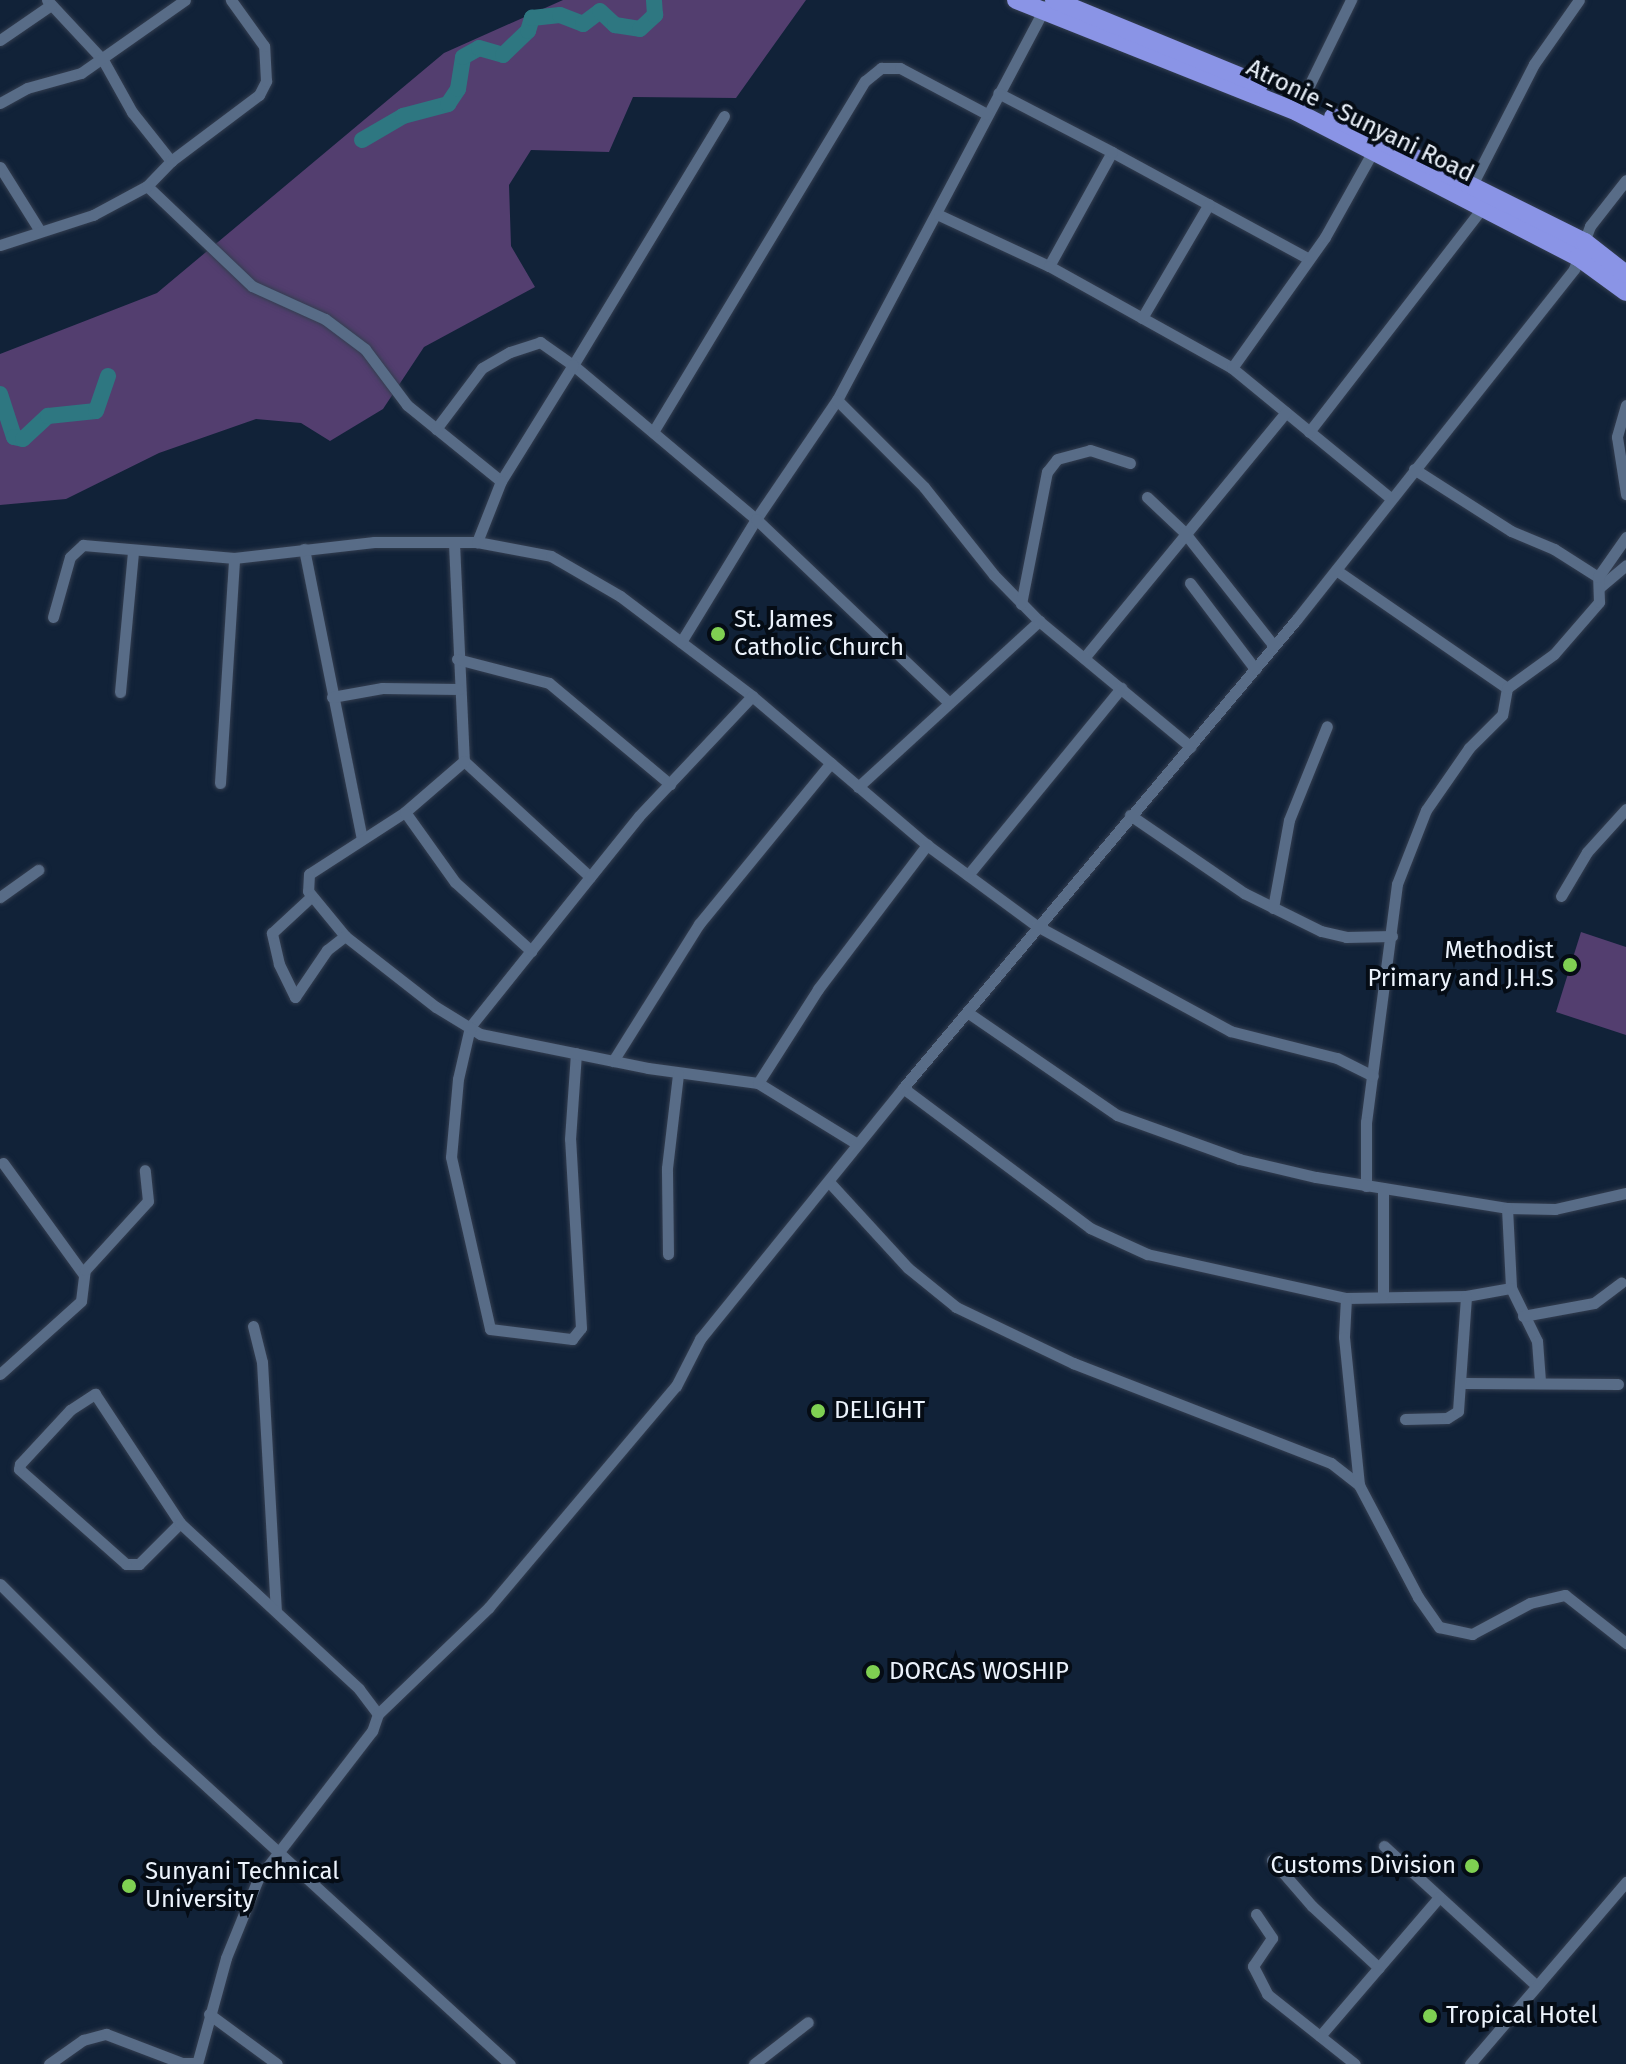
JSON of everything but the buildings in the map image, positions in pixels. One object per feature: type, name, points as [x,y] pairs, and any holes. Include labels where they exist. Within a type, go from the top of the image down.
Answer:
[{"type":"highway","name":"Atronie - Sunyani Road","points":[[1016,0],[1049,4],[1297,112],[1483,207],[1582,249],[1626,292]]},
{"type":"highway","points":[[1049,4],[1301,102],[1471,187],[1626,274]]},
{"type":"street","points":[[0,103],[103,60],[185,0]]},
{"type":"street","points":[[0,245],[93,215],[147,186],[171,161],[259,95],[266,81],[264,46],[231,0]]},
{"type":"street","points":[[1301,102],[1351,0]]},
{"type":"street","points":[[1471,187],[1534,64],[1579,0]]},
{"type":"street","points":[[0,40],[49,2],[103,60],[132,112],[171,161]]},
{"type":"street","points":[[681,642],[756,519],[837,400],[939,215],[998,93],[1049,4]]},
{"type":"street","points":[[653,432],[865,81],[881,68],[900,68],[987,114]]},
{"type":"street","points":[[998,93],[1309,259]]},
{"type":"street","points":[[477,542],[501,481],[724,116]]},
{"type":"street","points":[[1232,368],[1309,259],[1373,151]]},
{"type":"street","points":[[1049,266],[1112,152]]},
{"type":"street","points":[[0,167],[40,231]]},
{"type":"street","points":[[49,2064],[83,2040],[106,2034],[182,2063],[197,2063],[209,2014],[242,1915],[279,1849],[372,1731],[378,1714],[489,1607],[676,1386],[700,1339],[1037,926],[1274,646],[1574,269],[1590,226],[1626,180]]},
{"type":"street","points":[[147,186],[252,286],[325,319],[365,349],[407,405],[501,481]]},
{"type":"street","points":[[1142,318],[1209,204]]},
{"type":"street","points":[[1309,432],[1483,207]]},
{"type":"street","points":[[939,215],[1049,266],[1232,368],[1390,498]]},
{"type":"street","points":[[436,429],[482,368],[510,352],[540,342],[573,365],[756,519],[947,701]]},
{"type":"street","points":[[837,400],[924,487],[1021,604],[1191,747]]},
{"type":"street","points":[[1626,405],[1618,420],[1617,437],[1626,494]]},
{"type":"street","points":[[1084,658],[1184,532],[1286,412]]},
{"type":"street","points":[[1021,604],[1047,472],[1057,459],[1090,450],[1130,463]]},
{"type":"street","points":[[1414,469],[1511,531],[1554,549],[1599,582]]},
{"type":"street","points":[[1147,497],[1184,532],[1274,646]]},
{"type":"street","points":[[1366,1186],[1366,1122],[1397,884],[1426,810],[1469,748],[1502,715],[1507,688],[1562,645],[1599,602],[1599,582],[1626,537]]},
{"type":"street","points":[[53,617],[77,549],[234,558],[374,542],[477,542],[551,556],[583,571],[752,696],[927,845],[1037,926],[1230,1031],[1337,1058],[1373,1076]]},
{"type":"street","points":[[454,543],[464,761],[590,877]]},
{"type":"street","points":[[304,549],[362,838]]},
{"type":"street","points":[[120,692],[133,551]]},
{"type":"street","points":[[220,783],[234,558]]},
{"type":"street","points":[[1599,582],[1626,565]]},
{"type":"street","points":[[1336,570],[1507,688]]},
{"type":"street","points":[[1190,583],[1255,669]]},
{"type":"street","points":[[858,787],[947,701],[1039,621]]},
{"type":"street","points":[[457,659],[549,683],[670,784]]},
{"type":"street","points":[[332,697],[382,688],[459,689]]},
{"type":"street","points":[[968,875],[1121,688]]},
{"type":"street","points":[[576,1053],[570,1139],[581,1328],[572,1339],[490,1329],[451,1157],[452,1106],[470,1027],[590,877],[670,784],[752,696]]},
{"type":"street","points":[[1273,908],[1289,820],[1327,726]]},
{"type":"street","points":[[464,761],[405,812],[312,870],[306,884],[312,896],[345,936],[485,1036],[678,1074],[758,1083],[857,1144]]},
{"type":"street","points":[[613,1061],[699,924],[831,763]]},
{"type":"street","points":[[1561,896],[1587,852],[1626,809]]},
{"type":"street","points":[[405,812],[455,882],[531,951]]},
{"type":"street","points":[[1130,815],[1273,908],[1334,935],[1392,936]]},
{"type":"street","points":[[758,1083],[818,989],[927,845]]},
{"type":"street","points":[[0,897],[38,870]]},
{"type":"street","points":[[312,896],[272,933],[279,964],[295,997],[327,950],[345,936]]},
{"type":"street","points":[[967,1012],[1117,1115],[1239,1159],[1366,1186],[1507,1208],[1555,1209],[1626,1193]]},
{"type":"street","points":[[668,1254],[667,1168],[678,1074]]},
{"type":"street","points":[[903,1088],[1090,1228],[1124,1244],[1197,1267],[1346,1298],[1466,1296],[1511,1288]]},
{"type":"street","points":[[3,1163],[84,1275]]},
{"type":"street","points":[[0,1374],[81,1301],[84,1275],[142,1212],[150,1190],[145,1170]]},
{"type":"street","points":[[830,1183],[908,1268],[956,1307],[1073,1363],[1305,1451],[1359,1485]]},
{"type":"street","points":[[1383,1188],[1383,1295]]},
{"type":"street","points":[[1507,1208],[1511,1288],[1537,1341],[1540,1381]]},
{"type":"street","points":[[1523,1316],[1594,1303],[1621,1283]]},
{"type":"street","points":[[1405,1419],[1454,1415],[1464,1383],[1466,1296]]},
{"type":"street","points":[[1346,1298],[1344,1337],[1359,1485],[1418,1597],[1439,1627],[1472,1634],[1530,1603],[1565,1595],[1626,1643]]},
{"type":"street","points":[[253,1326],[262,1362],[276,1611]]},
{"type":"street","points":[[1464,1383],[1540,1381],[1618,1384]]},
{"type":"street","points":[[180,1523],[139,1564],[126,1564],[19,1469],[20,1464],[70,1410],[95,1394],[180,1523],[276,1611],[378,1714]]},
{"type":"street","points":[[0,1584],[156,1740],[279,1849],[510,2064]]},
{"type":"street","points":[[1384,1846],[1537,1986]]},
{"type":"street","points":[[1272,1860],[1379,1968]]},
{"type":"street","points":[[1470,2064],[1626,1882]]},
{"type":"street","points":[[1320,2036],[1439,1897]]},
{"type":"street","points":[[1256,1914],[1272,1938],[1253,1966],[1255,1976],[1267,1994],[1350,2063]]},
{"type":"street","points":[[209,2014],[277,2064]]},
{"type":"street","points":[[754,2064],[808,2022]]},
{"type":"shaded area","points":[[563,0],[806,0],[736,98],[633,97],[609,152],[531,150],[509,185],[511,246],[535,287],[424,347],[383,409],[330,441],[301,423],[256,419],[159,453],[66,499],[0,505],[0,354],[157,293],[444,53]]},
{"type":"shaded area","points":[[1581,932],[1626,947],[1626,1035],[1556,1012]]},
{"type":"waterway","points":[[362,140],[403,116],[448,104],[458,89],[463,57],[479,48],[503,55],[528,31],[532,18],[560,15],[583,24],[600,11],[615,25],[640,29],[655,15],[654,0]]},
{"type":"waterway","points":[[0,394],[14,437],[23,439],[48,416],[96,411],[108,376]]},
{"type":"place","name":"St. James Catholic Church","points":[[718,634]]},
{"type":"place","name":"Methodist Primary and J.H.S","points":[[1570,965]]},
{"type":"place","name":"DELIGHT","points":[[818,1411]]},
{"type":"place","name":"DORCAS WOSHIP","points":[[873,1672]]},
{"type":"place","name":"Customs Division","points":[[1472,1866]]},
{"type":"place","name":"Sunyani Technical University","points":[[129,1886]]},
{"type":"place","name":"Tropical Hotel","points":[[1430,2016]]}]
